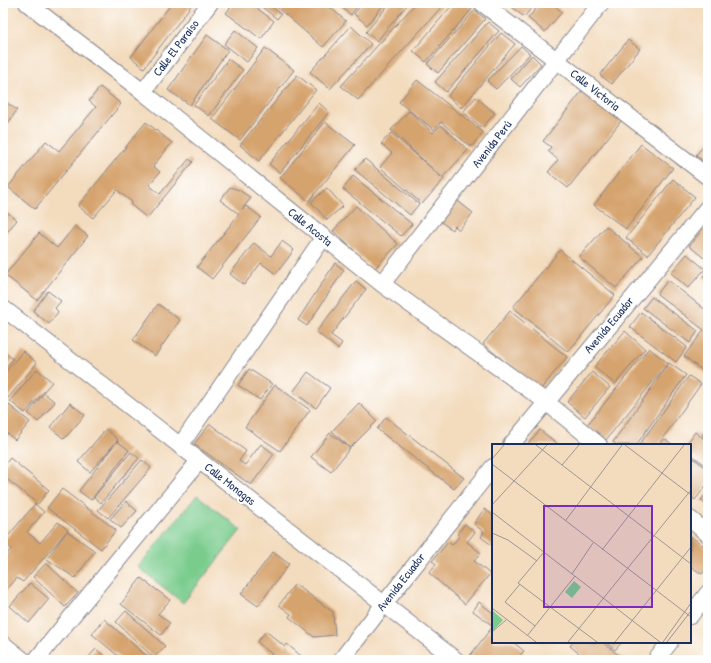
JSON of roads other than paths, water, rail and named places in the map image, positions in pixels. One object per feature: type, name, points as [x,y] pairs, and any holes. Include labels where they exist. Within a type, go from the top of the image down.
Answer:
[{"type":"street","name":"Calle Acosta","points":[[27,3],[143,92],[382,284],[546,401],[598,444]]},
{"type":"street","name":"Calle El Paraiso","points":[[143,92],[210,3]]},
{"type":"street","name":"Calle Victoria","points":[[482,3],[708,176]]},
{"type":"street","name":"Avenida Perú","points":[[382,284],[602,3]]},
{"type":"street","name":"Avenida Ecuador","points":[[512,444],[708,207]]},
{"type":"street","points":[[180,446],[323,238]]},
{"type":"street","name":"Calle Monagas","points":[[3,308],[456,660]]},
{"type":"street","points":[[36,660],[199,460]]},
{"type":"street","name":"Avenida Ecuador","points":[[341,660],[492,468]]},
{"type":"street","points":[[691,520],[708,534]]},
{"type":"street","points":[[691,615],[708,594]]},
{"type":"street","points":[[656,660],[669,643]]},
{"type":"street","points":[[3,644],[23,660]]}]
